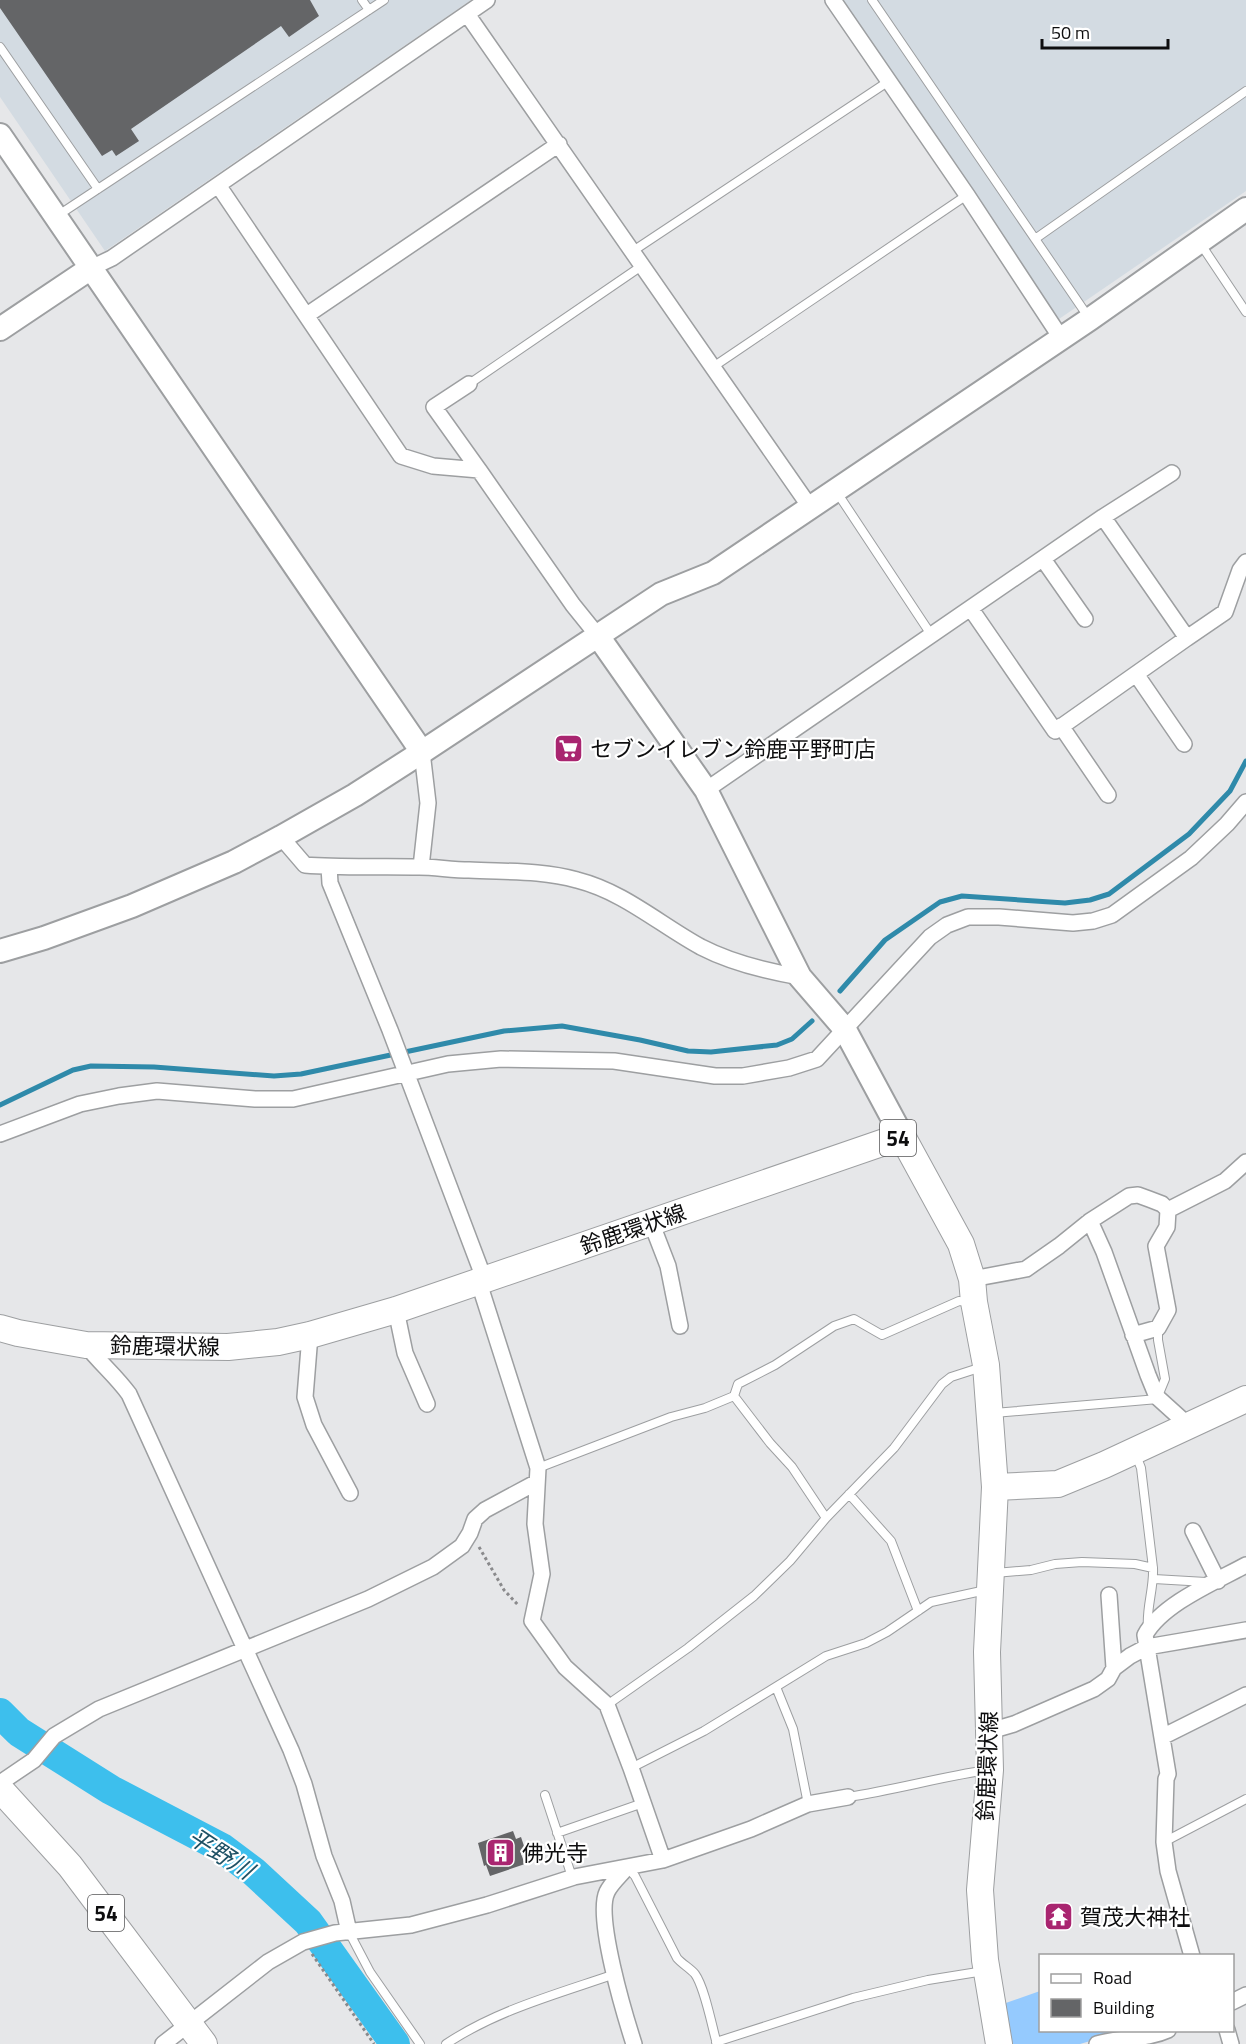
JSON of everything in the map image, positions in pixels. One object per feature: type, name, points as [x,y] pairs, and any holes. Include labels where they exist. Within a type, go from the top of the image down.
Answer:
[{"type":"main road","name":"鈴鹿環状線","points":[[0,1328],[86,1345],[228,1347],[278,1342],[396,1311],[902,1136],[960,1244],[973,1290],[986,1365],[995,1486],[987,1652],[990,1770],[980,1890],[987,1970],[999,2044]]},
{"type":"main road","points":[[995,1486],[1058,1484],[1188,1425],[1244,1403]]},
{"type":"main road","name":"54","points":[[0,1789],[70,1866],[196,2034]]},
{"type":"street","points":[[0,329],[91,268],[112,258],[487,0]]},
{"type":"street","points":[[833,0],[967,195],[1061,338]]},
{"type":"street","points":[[467,14],[810,507]]},
{"type":"street","points":[[0,135],[422,752],[428,803],[422,867]]},
{"type":"street","points":[[307,315],[559,144]]},
{"type":"street","points":[[218,184],[400,456],[433,466],[478,470]]},
{"type":"street","points":[[0,951],[44,938],[132,906],[234,862],[355,795],[661,594],[713,573],[1090,319],[1246,210]]},
{"type":"street","points":[[469,384],[434,407],[706,790],[800,977],[844,1028],[902,1136]]},
{"type":"street","points":[[706,790],[1172,472]]},
{"type":"street","points":[[1102,518],[1186,638]]},
{"type":"street","points":[[1043,559],[1085,619]]},
{"type":"street","points":[[971,609],[1055,731],[1225,612],[1240,570],[1246,562]]},
{"type":"street","points":[[1136,674],[1184,744]]},
{"type":"street","points":[[1061,726],[1108,795]]},
{"type":"street","points":[[0,1134],[80,1104],[119,1096],[157,1091],[277,1100],[293,1099],[405,1070],[501,1059],[614,1062],[715,1076],[742,1076],[789,1068],[817,1059],[930,937],[946,926],[968,917],[1073,923],[1093,921],[1112,915],[1191,858],[1227,824],[1246,802]]},
{"type":"street","points":[[281,837],[305,865],[526,872],[578,880],[627,900],[669,928],[720,956],[764,970],[800,977]]},
{"type":"street","points":[[329,867],[330,883],[390,1030],[482,1282],[537,1475],[535,1524],[542,1574],[532,1621],[565,1667],[607,1705],[663,1860]]},
{"type":"street","points":[[1168,1210],[1226,1180],[1246,1162]]},
{"type":"street","points":[[973,1290],[1026,1269],[1090,1221],[1129,1196],[1149,1199],[1162,1204],[1168,1210],[1167,1227],[1155,1246],[1168,1310],[1158,1328],[1133,1335]]},
{"type":"street","points":[[1090,1221],[1104,1252],[1158,1398],[1188,1425]]},
{"type":"street","points":[[651,1222],[668,1266],[680,1326]]},
{"type":"street","points":[[396,1311],[405,1353],[427,1404]]},
{"type":"street","points":[[310,1335],[305,1397],[314,1425],[350,1493]]},
{"type":"street","points":[[86,1345],[129,1394],[291,1750],[304,1784],[324,1856],[342,1902],[342,1933]]},
{"type":"street","points":[[0,1784],[34,1760],[54,1736],[99,1709],[369,1599],[433,1567],[462,1546],[475,1519],[485,1510],[537,1475]]},
{"type":"street","points":[[1193,1532],[1217,1582]]},
{"type":"street","points":[[1191,1954],[1168,1871],[1164,1842],[1168,1774],[1144,1635],[1167,1609],[1246,1565]]},
{"type":"street","points":[[1109,1595],[1114,1668]]},
{"type":"street","points":[[990,1731],[1014,1724],[1094,1689],[1108,1679],[1114,1668],[1147,1647],[1246,1630]]},
{"type":"street","points":[[1162,1737],[1246,1695]]},
{"type":"street","points":[[163,2044],[196,2034],[268,1962],[303,1942],[342,1933],[411,1925],[487,1905],[572,1877],[663,1860],[751,1829],[808,1804],[848,1797]]},
{"type":"street","points":[[627,1866],[606,1893],[604,1919],[615,1974],[634,2044]]},
{"type":"street","points":[[1097,2044],[1155,2036],[1165,2032]]},
{"type":"lane","points":[[362,0],[369,10]]},
{"type":"lane","points":[[56,217],[384,0]]},
{"type":"lane","points":[[872,0],[1090,319]]},
{"type":"lane","points":[[0,47],[98,189]]},
{"type":"lane","points":[[633,251],[889,81]]},
{"type":"lane","points":[[1035,239],[1246,91]]},
{"type":"lane","points":[[713,367],[967,195]]},
{"type":"lane","points":[[1199,242],[1246,312]]},
{"type":"lane","points":[[469,384],[643,265]]},
{"type":"lane","points":[[842,500],[932,636]]},
{"type":"lane","points":[[537,1475],[671,1417],[705,1408],[734,1396],[738,1384],[775,1365],[834,1326],[854,1319],[882,1335],[959,1301],[973,1290]]},
{"type":"lane","points":[[990,1413],[1158,1398],[1165,1379],[1158,1328]]},
{"type":"lane","points":[[607,1705],[688,1648],[754,1596],[790,1561],[826,1518],[894,1448],[942,1384],[951,1377],[986,1365]]},
{"type":"lane","points":[[734,1396],[770,1443],[792,1467],[826,1518]]},
{"type":"lane","points":[[1135,1450],[1141,1468],[1154,1568],[1154,1579],[1146,1614],[1148,1628]]},
{"type":"lane","points":[[849,1494],[891,1541],[918,1611]]},
{"type":"lane","points":[[631,1768],[704,1731],[826,1656],[866,1643],[887,1632],[931,1602],[990,1582],[1055,1564],[1082,1562],[1135,1564],[1154,1568]]},
{"type":"lane","points":[[1154,1579],[1217,1582]]},
{"type":"lane","points":[[776,1687],[793,1729],[808,1804]]},
{"type":"lane","points":[[848,1797],[886,1791],[951,1775],[990,1770]]},
{"type":"lane","points":[[545,1795],[572,1877]]},
{"type":"lane","points":[[1164,1842],[1246,1799]]},
{"type":"lane","points":[[557,1833],[643,1803]]},
{"type":"lane","points":[[627,1866],[636,1876],[677,1958],[697,1978],[717,2043],[853,1998],[928,1980],[987,1970]]},
{"type":"lane","points":[[342,1933],[420,2044]]},
{"type":"lane","points":[[446,2044],[469,2029],[514,2009],[615,1974]]},
{"type":"path","points":[[470,1533],[504,1590],[532,1621]]},
{"type":"path","points":[[303,1942],[374,2044]]},
{"type":"shaded area","points":[[0,0],[471,0],[105,251],[0,97]]},
{"type":"shaded area","points":[[841,0],[1246,0],[1246,191],[1059,319]]},
{"type":"shaded area","points":[[1039,1991],[1039,2032],[1147,2032],[1104,2037],[1080,2044],[1007,2044],[1000,2005]]},
{"type":"building","points":[[0,0],[310,0],[319,16],[289,37],[281,26],[131,129],[139,141],[116,156],[112,150],[102,156],[0,8]]},
{"type":"building","name":"佛光寺","points":[[513,1831],[516,1839],[521,1837],[526,1852],[521,1854],[525,1864],[490,1876],[486,1865],[484,1866],[478,1843]]},
{"type":"waterway","points":[[840,991],[885,940],[940,902],[962,896],[1065,903],[1090,900],[1109,894],[1189,834],[1230,791],[1246,761]]},
{"type":"waterway","points":[[0,1105],[73,1070],[91,1066],[154,1067],[274,1076],[301,1074],[504,1031],[562,1026],[688,1051],[711,1052],[777,1045],[792,1039],[812,1021]]},
{"type":"waterway","name":"平野川","points":[[0,1713],[19,1732],[111,1790],[222,1848],[254,1872],[308,1922],[395,2044]]},
{"type":"place","name":"セブンイレブン鈴鹿平野町店","points":[[569,749]]},
{"type":"place","name":"佛光寺","points":[[501,1853]]},
{"type":"place","name":"賀茂大神社","points":[[1059,1917]]}]
